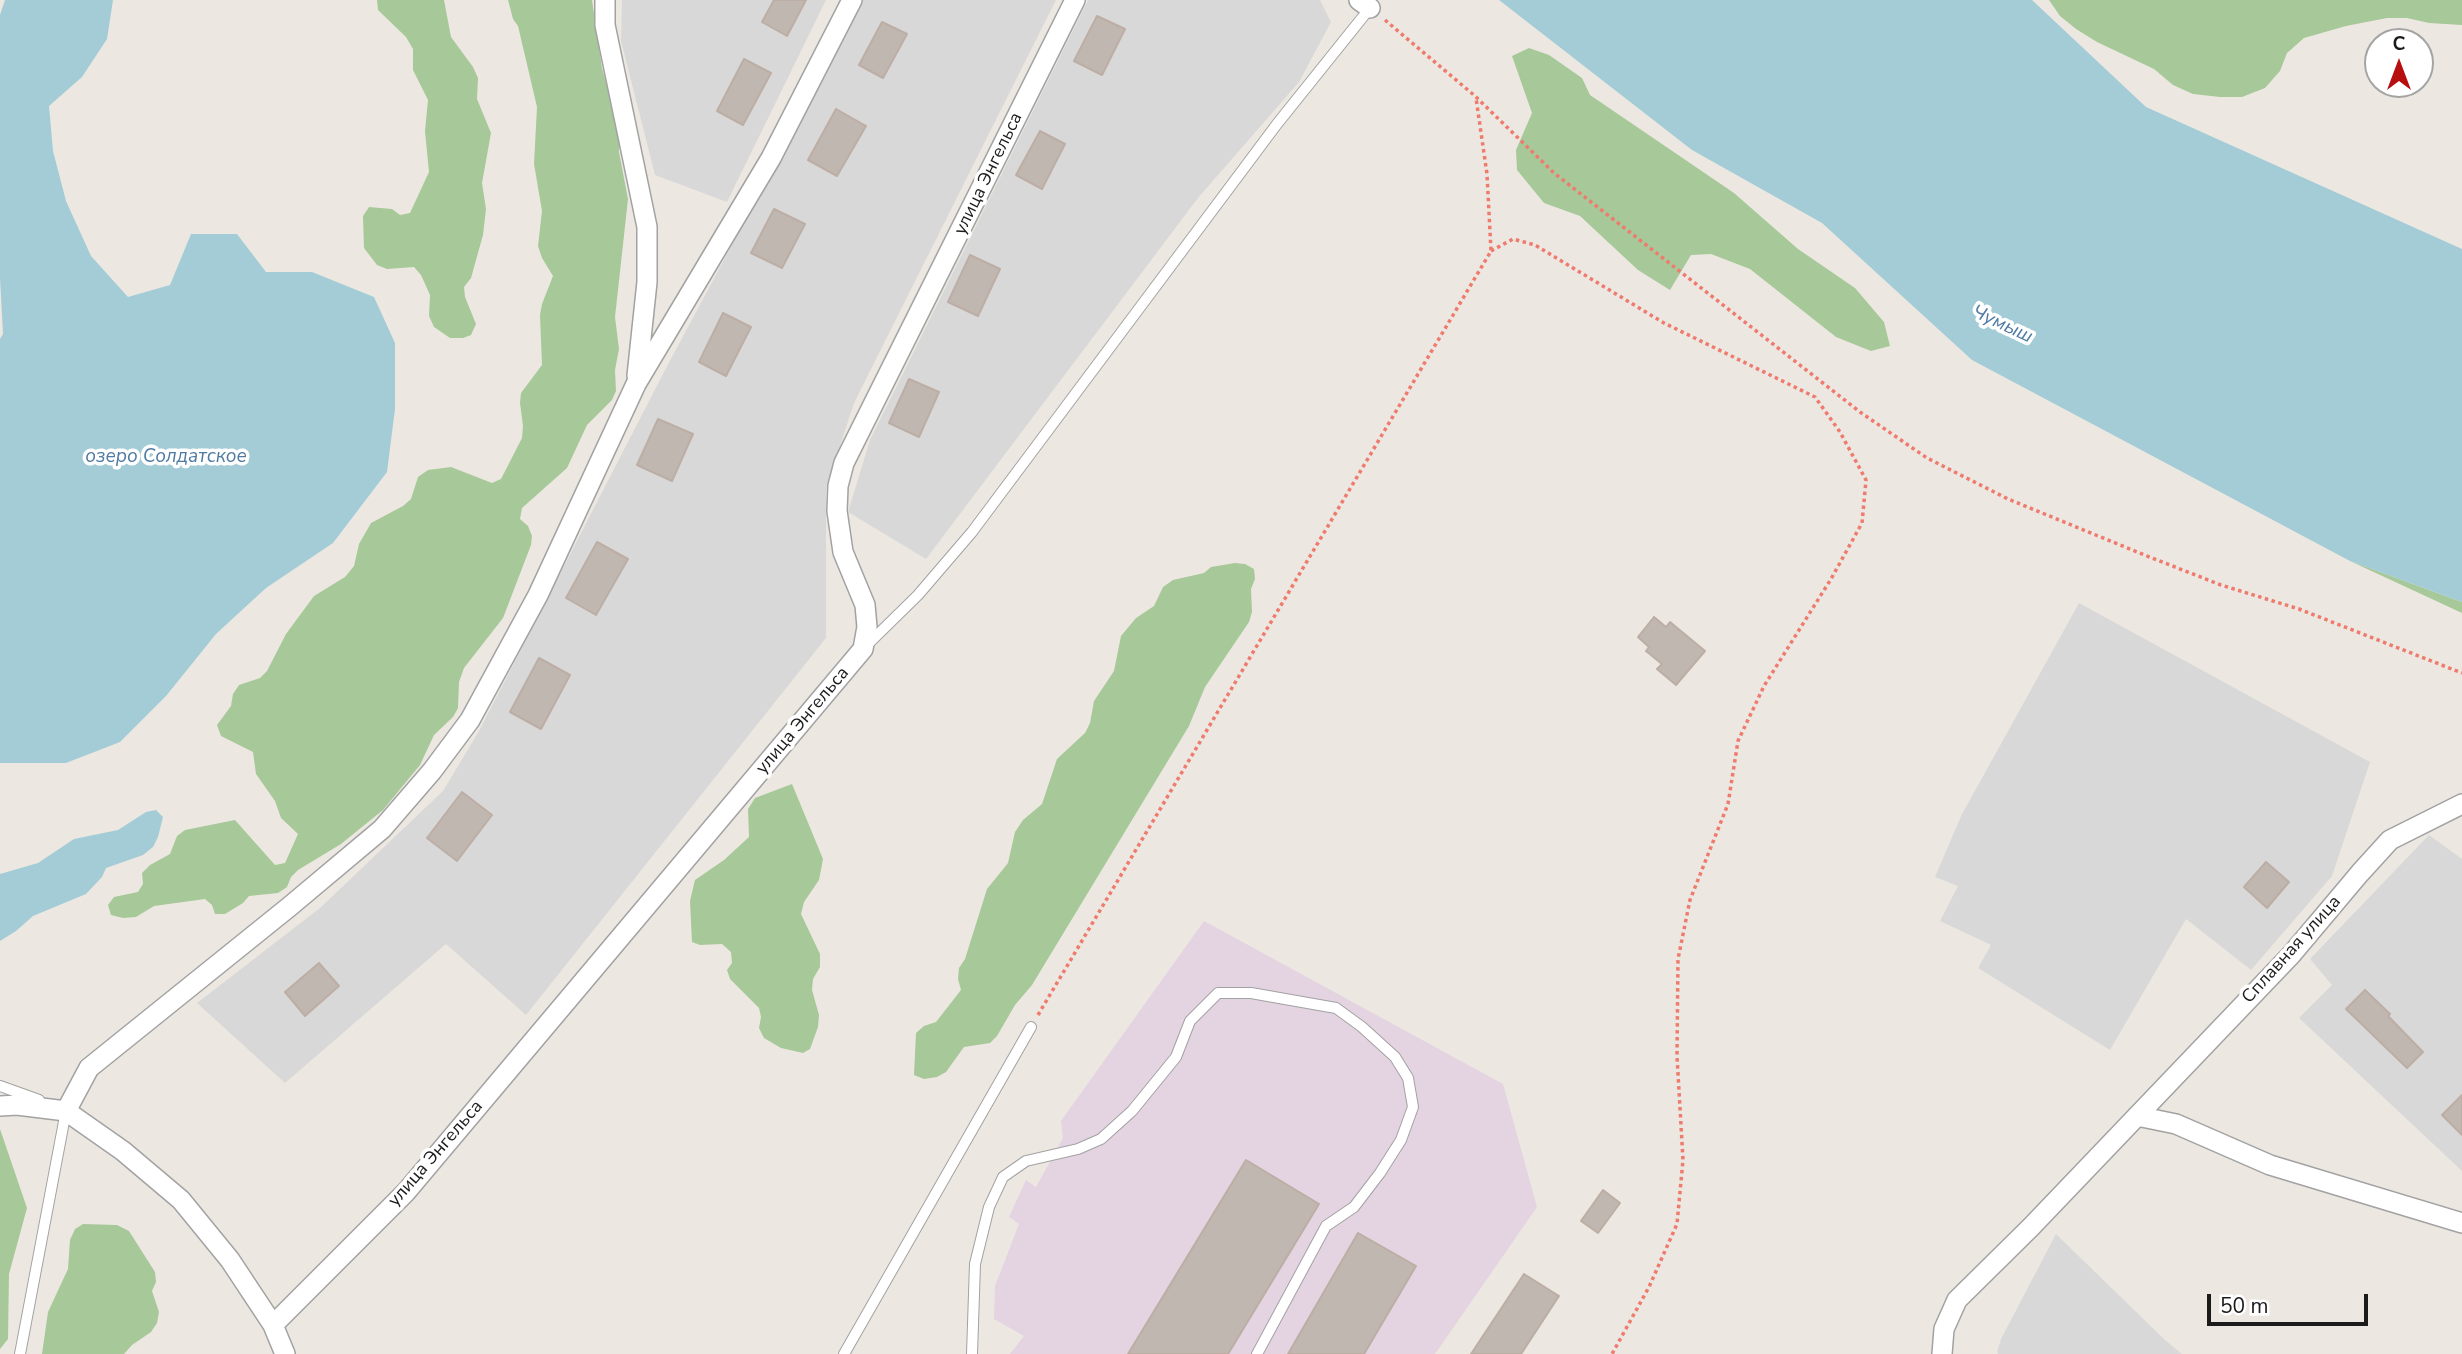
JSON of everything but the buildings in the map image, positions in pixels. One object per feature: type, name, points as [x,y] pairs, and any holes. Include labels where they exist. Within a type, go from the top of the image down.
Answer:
[{"type":"street","points":[[605,0],[606,25],[647,227],[647,282],[636,384]]},
{"type":"street","points":[[66,1111],[89,1068],[382,829],[432,771],[470,720],[538,596],[636,384],[771,158],[852,0]]},
{"type":"street","name":"улица Энгельса","points":[[273,1325],[406,1192],[863,649],[867,627],[865,606],[843,552],[837,511],[838,486],[844,463],[1074,0]]},
{"type":"street","name":"Сплавная улица","points":[[1942,1354],[1944,1329],[1957,1300],[2031,1227],[2291,955],[2390,840],[2462,804]]},
{"type":"street","points":[[0,1106],[17,1105],[66,1111],[123,1151],[181,1200],[230,1260],[273,1325],[285,1354]]},
{"type":"street","points":[[2137,1116],[2176,1124],[2270,1165],[2462,1223]]},
{"type":"lane","points":[[863,649],[918,595],[972,532],[1365,4]]},
{"type":"lane","points":[[972,1354],[975,1264],[989,1207],[1003,1177],[1026,1161],[1078,1149],[1101,1139],[1132,1111],[1176,1057],[1190,1021],[1218,993],[1251,993],[1336,1008],[1395,1057],[1408,1078],[1413,1107],[1401,1140],[1380,1173],[1354,1207],[1326,1226],[1256,1354]]},
{"type":"lane","points":[[844,1354],[1031,1027]]},
{"type":"lane","points":[[0,1086],[66,1111],[20,1354]]},
{"type":"path","points":[[1365,4],[1475,96],[1554,173],[1860,412],[1927,458],[2008,499],[2147,556],[2221,585],[2299,609],[2462,673]]},
{"type":"path","points":[[1475,96],[1487,174],[1491,251]]},
{"type":"path","points":[[1031,1027],[1491,251],[1513,239],[1535,245],[1664,323],[1815,397],[1840,432],[1867,480],[1862,523],[1832,579],[1764,686],[1738,741],[1728,804],[1690,900],[1678,959],[1677,1056],[1683,1160],[1676,1224],[1649,1287],[1612,1354]]},
{"type":"shaded area","points":[[622,0],[826,0],[727,202],[655,175],[621,41]]},
{"type":"shaded area","points":[[863,0],[1056,0],[854,403],[826,489],[826,638],[526,1015],[446,944],[285,1083],[197,1003],[320,908],[443,791],[479,731],[665,370]]},
{"type":"shaded area","points":[[1088,0],[1320,0],[1331,22],[1299,82],[1198,198],[926,559],[848,512],[870,440]]},
{"type":"shaded area","points":[[2079,603],[2370,762],[2332,876],[2251,970],[2186,919],[2110,1050],[1978,968],[1991,945],[1940,921],[1958,886],[1935,877],[1961,816]]},
{"type":"shaded area","points":[[2429,835],[2462,859],[2462,1171],[2299,1018],[2332,985],[2310,959]]},
{"type":"shaded area","points":[[1204,921],[1503,1084],[1537,1207],[1435,1354],[1010,1354],[1024,1336],[994,1319],[995,1286],[1019,1224],[1009,1217],[1026,1180],[1036,1187],[1063,1138],[1061,1121]]},
{"type":"shaded area","points":[[2056,1234],[2182,1354],[1998,1354],[2001,1339]]},
{"type":"green space","points":[[377,0],[444,0],[451,37],[478,78],[477,99],[491,133],[482,183],[486,209],[483,235],[471,278],[464,287],[465,297],[476,324],[471,335],[463,338],[450,338],[434,327],[429,316],[430,295],[421,275],[414,267],[387,269],[377,265],[364,248],[363,216],[369,207],[392,209],[400,215],[410,213],[429,172],[425,131],[428,100],[413,70],[413,49],[406,37],[378,10]]},
{"type":"green space","points":[[508,0],[592,0],[602,68],[620,118],[619,152],[628,199],[615,317],[619,349],[615,370],[616,391],[612,400],[587,425],[567,468],[522,508],[520,519],[528,526],[532,536],[531,545],[503,618],[464,668],[459,682],[458,708],[453,717],[434,735],[420,765],[383,810],[341,844],[298,870],[287,887],[278,893],[249,896],[225,914],[215,914],[212,905],[205,899],[154,906],[136,917],[111,915],[108,905],[114,897],[138,892],[143,884],[142,873],[150,865],[170,854],[177,836],[185,830],[235,820],[275,865],[285,863],[298,834],[281,818],[275,801],[256,774],[253,752],[221,736],[217,725],[231,706],[233,694],[239,685],[260,678],[267,671],[286,634],[314,596],[345,577],[354,566],[359,544],[371,523],[411,499],[418,477],[428,470],[451,467],[492,483],[501,479],[522,438],[521,393],[542,365],[540,315],[553,276],[538,246],[542,211],[534,164],[537,107],[518,26],[513,19]]},
{"type":"green space","points":[[2049,0],[2462,0],[2462,25],[2387,18],[2304,38],[2287,53],[2280,71],[2265,88],[2242,97],[2220,97],[2193,94],[2173,85],[2154,69],[2097,42],[2060,16]]},
{"type":"green space","points":[[1529,48],[1549,55],[1582,78],[1590,95],[1734,193],[1798,249],[1855,288],[1884,322],[1890,346],[1871,351],[1836,337],[1750,269],[1711,254],[1691,255],[1670,290],[1638,270],[1580,216],[1544,203],[1517,170],[1516,150],[1532,113],[1512,56]]},
{"type":"green space","points":[[2350,561],[2462,602],[2462,613]]},
{"type":"green space","points":[[1235,563],[1254,569],[1249,622],[1205,687],[1189,726],[1032,985],[990,1043],[964,1047],[946,1072],[937,1077],[924,1079],[914,1075],[916,1033],[924,1026],[936,1022],[961,990],[959,968],[965,959],[987,889],[1008,863],[1015,832],[1023,820],[1042,804],[1057,759],[1085,733],[1090,723],[1094,701],[1114,671],[1121,636],[1136,618],[1154,606],[1163,587],[1173,580],[1204,573],[1211,567]]},
{"type":"green space","points":[[792,784],[823,859],[819,880],[804,902],[801,914],[820,954],[820,967],[813,979],[812,990],[819,1015],[818,1027],[810,1049],[803,1053],[781,1048],[764,1038],[759,1028],[759,1008],[730,979],[727,970],[732,963],[731,952],[722,944],[700,945],[692,942],[690,901],[695,880],[724,860],[749,837],[748,809],[755,798]]},
{"type":"green space","points":[[0,1129],[27,1208],[9,1274],[8,1339],[0,1349]]},
{"type":"green space","points":[[83,1224],[117,1225],[129,1231],[155,1272],[156,1282],[152,1291],[159,1312],[157,1323],[151,1332],[124,1354],[42,1354],[48,1312],[68,1269],[70,1240],[75,1229]]},
{"type":"water","name":"озеро Солдатское","points":[[5,0],[113,0],[107,39],[82,77],[49,106],[53,151],[66,201],[91,256],[128,297],[170,285],[191,234],[237,234],[266,272],[312,272],[374,297],[395,343],[395,409],[387,472],[333,543],[266,588],[216,634],[166,696],[120,742],[66,763],[0,763],[0,339],[3,334],[0,278],[0,15]]},
{"type":"water","name":"Чумыш","points":[[1499,0],[2032,0],[2146,107],[2462,249],[2462,602],[2350,561],[1972,360],[1822,223],[1692,150]]},
{"type":"water","points":[[156,810],[163,817],[153,847],[143,855],[106,868],[102,877],[86,894],[33,916],[0,941],[0,874],[38,863],[74,839],[118,830],[146,812]]}]
